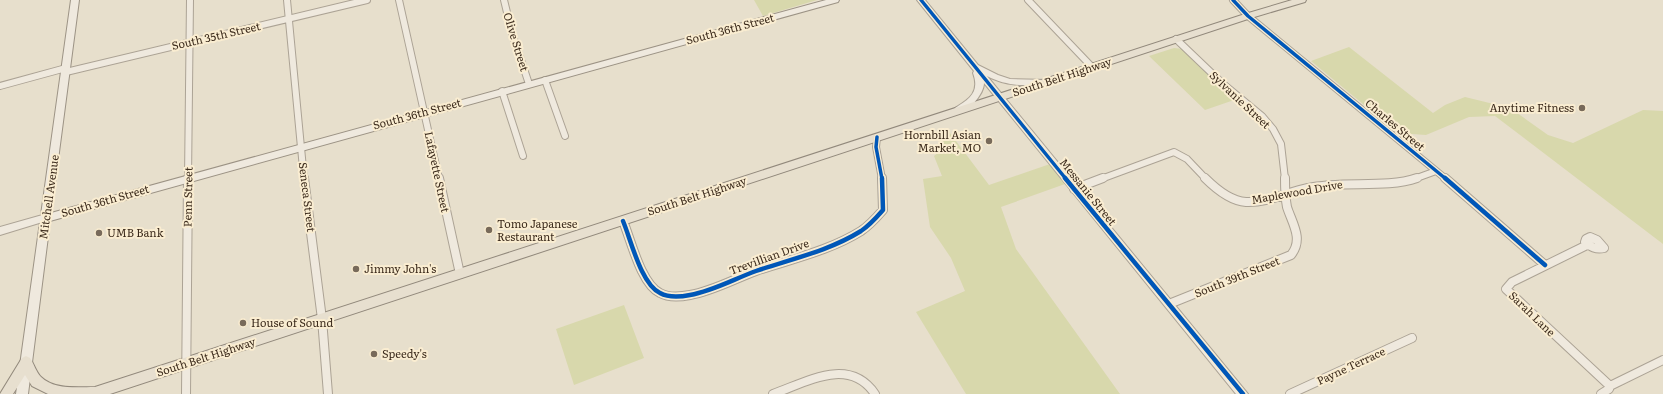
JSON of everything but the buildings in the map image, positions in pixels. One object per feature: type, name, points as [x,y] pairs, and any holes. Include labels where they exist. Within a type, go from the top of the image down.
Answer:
[{"type":"main road","name":"Mitchell Avenue","points":[[22,394],[75,0]]},
{"type":"main road","name":"South 36th Street","points":[[46,218],[300,146],[835,0]]},
{"type":"main road","name":"South Belt Highway","points":[[26,362],[37,382],[45,388],[55,392],[94,394],[1176,39],[1302,0]]},
{"type":"main road","points":[[6,394],[26,362]]},
{"type":"street","name":"Penn Street","points":[[186,394],[190,0]]},
{"type":"street","name":"Seneca Street","points":[[287,0],[300,146],[322,319],[328,394]]},
{"type":"street","name":"South 35th Street","points":[[0,86],[366,0]]},
{"type":"street","name":"Lafayette Street","points":[[399,0],[460,274]]},
{"type":"street","name":"Olive Street","points":[[504,0],[512,33],[529,84]]},
{"type":"street","name":"Messanie Street","points":[[921,0],[999,98],[1243,394]]},
{"type":"street","points":[[1028,0],[1092,67]]},
{"type":"street","name":"Charles Street","points":[[1233,0],[1248,16],[1436,171],[1546,265]]},
{"type":"street","name":"Sylvanie Street","points":[[1176,39],[1214,76],[1264,120],[1278,137],[1284,157],[1287,195]]},
{"type":"street","points":[[970,62],[992,76],[1009,82],[1046,82]]},
{"type":"street","points":[[953,112],[969,103],[979,92],[979,78],[970,62]]},
{"type":"street","points":[[545,80],[565,136]]},
{"type":"street","points":[[502,91],[523,156]]},
{"type":"street","name":"Trevillian Drive","points":[[622,221],[645,274],[656,291],[674,297],[696,294],[772,265],[834,245],[873,223],[884,210],[882,178],[876,147],[877,138]]},
{"type":"street","name":"Maplewood Drive","points":[[1074,189],[1174,152],[1179,153],[1184,157],[1207,181],[1239,202],[1256,201],[1287,195],[1308,188],[1333,184],[1409,180],[1436,171]]},
{"type":"street","name":"South 39th Street","points":[[1169,304],[1269,266],[1291,255],[1296,248],[1297,242],[1294,221],[1288,208],[1287,195]]},
{"type":"street","name":"South 36th Street","points":[[0,231],[46,218]]},
{"type":"street","name":"Sarah Lane","points":[[1587,245],[1512,282],[1506,289],[1610,386]]},
{"type":"street","name":"Payne Terrace","points":[[1290,394],[1412,338]]},
{"type":"street","points":[[1602,394],[1609,390],[1610,386],[1663,360]]},
{"type":"street","points":[[773,394],[826,374],[853,375],[862,379],[869,385],[875,394]]},
{"type":"green space","points":[[754,0],[817,0],[763,16]]},
{"type":"green space","points":[[1349,47],[1433,113],[1445,105],[1465,97],[1510,108],[1548,135],[1573,143],[1643,110],[1663,111],[1663,244],[1495,116],[1469,117],[1426,135],[1412,134],[1404,138],[1311,61]]},
{"type":"green space","points":[[1174,48],[1183,49],[1237,99],[1205,110],[1149,56]]},
{"type":"green space","points":[[947,129],[989,185],[1050,164],[1065,184],[1001,207],[1016,249],[1120,394],[966,394],[916,312],[965,291],[951,258],[930,227],[923,179],[942,176],[934,156],[944,148],[936,137]]},
{"type":"green space","points":[[624,305],[644,358],[574,385],[556,329]]},
{"type":"cycle path","points":[[921,0],[1243,394]]},
{"type":"cycle path","points":[[1233,0],[1248,16],[1430,165],[1545,265]]},
{"type":"cycle path","points":[[623,221],[646,279],[656,291],[660,294],[680,296],[695,294],[711,289],[826,247],[861,231],[874,221],[883,210],[882,177],[876,147],[877,137]]},
{"type":"place","name":"Anytime Fitness","points":[[1582,108]]},
{"type":"place","name":"Hornbill Asian Market, MO","points":[[989,141]]},
{"type":"place","name":"Tomo Japanese Restaurant","points":[[489,230]]},
{"type":"place","name":"UMB Bank","points":[[99,233]]},
{"type":"place","name":"Jimmy John's","points":[[356,269]]},
{"type":"place","name":"House of Sound","points":[[243,323]]},
{"type":"place","name":"Speedy's","points":[[374,354]]}]
